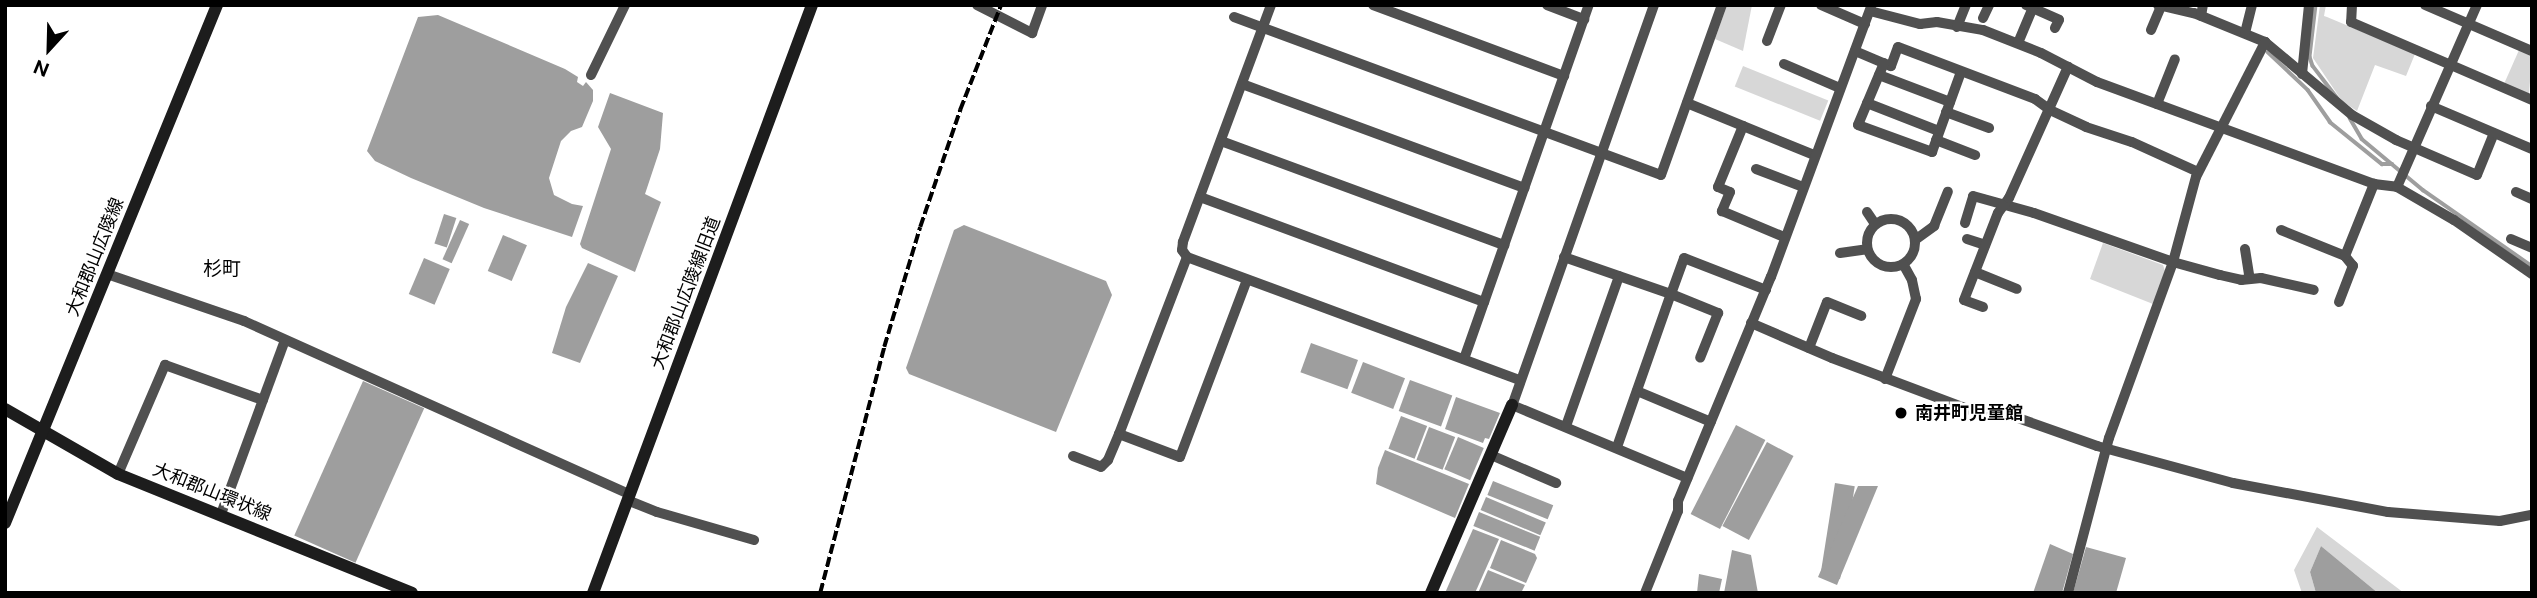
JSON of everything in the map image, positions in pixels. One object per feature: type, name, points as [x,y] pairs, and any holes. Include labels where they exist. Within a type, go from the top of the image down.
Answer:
[{"type":"main road","name":"大和郡山広陵線","points":[[5,523],[217,5]]},
{"type":"main road","name":"大和郡山広陵線旧道","points":[[593,593],[813,5]]},
{"type":"main road","points":[[1431,593],[1512,405]]},
{"type":"main road","name":"大和郡山環状線","points":[[5,410],[118,474],[412,593]]},
{"type":"street","points":[[592,75],[625,5]]},
{"type":"street","points":[[977,5],[1032,33],[1042,5]]},
{"type":"street","points":[[1271,5],[1182,250],[1187,257],[1519,380]]},
{"type":"street","points":[[1373,5],[1563,76]]},
{"type":"street","points":[[1547,5],[1584,19]]},
{"type":"street","points":[[1464,359],[1588,5]]},
{"type":"street","points":[[1654,5],[1512,405],[1688,478]]},
{"type":"street","points":[[1234,17],[1661,175],[1722,5]]},
{"type":"street","points":[[1767,41],[1781,5]]},
{"type":"street","points":[[1821,5],[1865,24]]},
{"type":"street","points":[[1957,27],[1966,5]]},
{"type":"street","points":[[1983,18],[1989,5]]},
{"type":"street","points":[[2245,33],[2252,5]]},
{"type":"street","points":[[2302,74],[2309,5]]},
{"type":"street","points":[[2352,5],[2351,22],[2532,100]]},
{"type":"street","points":[[2425,5],[2532,51]]},
{"type":"street","points":[[2398,184],[2412,147],[2477,5]]},
{"type":"street","points":[[2018,43],[2031,6],[2059,20],[2056,28]]},
{"type":"street","points":[[2151,30],[2159,6],[2202,10],[2265,42],[2352,116],[2412,147],[2477,175],[2494,133]]},
{"type":"street","points":[[1645,593],[1678,511],[1678,501],[1766,290],[1814,155],[1871,8],[1920,24],[1937,22],[1983,30],[2018,43],[2097,82],[2374,184],[2398,184],[2532,274]]},
{"type":"street","points":[[2068,593],[2107,448],[2173,262],[2198,172],[2214,138],[2224,128],[2265,42]]},
{"type":"street","points":[[1855,51],[1891,66],[1898,47],[2035,99],[2050,110],[2198,172]]},
{"type":"street","points":[[2157,104],[2175,59]]},
{"type":"street","points":[[1884,63],[1858,125],[1932,152],[1961,72]]},
{"type":"street","points":[[1784,64],[1840,88]]},
{"type":"street","points":[[1983,307],[1964,300],[1985,245],[2068,67]]},
{"type":"street","points":[[1879,75],[1989,128]]},
{"type":"street","points":[[1242,84],[1524,188]]},
{"type":"street","points":[[1687,103],[1814,155]]},
{"type":"street","points":[[1867,103],[1975,155]]},
{"type":"street","points":[[2431,106],[2532,149]]},
{"type":"street","points":[[1743,126],[1718,187],[1730,192],[1722,211],[1784,237]]},
{"type":"street","points":[[1221,141],[1504,245]]},
{"type":"street","points":[[1756,169],[1803,187]]},
{"type":"street","points":[[2345,256],[2374,184]]},
{"type":"street","points":[[1915,240],[1934,226],[1948,192]]},
{"type":"street","points":[[2516,192],[2532,199]]},
{"type":"street","points":[[1965,223],[1973,196],[2060,221],[2173,262],[2220,275],[2261,278],[2314,289]]},
{"type":"street","points":[[1200,197],[1484,302]]},
{"type":"street","points":[[1867,212],[1875,224]]},
{"type":"street","points":[[1884,219],[1898,220],[1909,228],[1915,240],[1913,254],[1903,264],[1883,266],[1872,258],[1867,249],[1867,239],[1875,224],[1884,219]]},
{"type":"street","points":[[2281,230],[2345,256],[2353,265],[2339,302]]},
{"type":"street","points":[[1967,239],[1985,245]]},
{"type":"street","points":[[2511,239],[2532,248]]},
{"type":"street","points":[[1840,253],[1867,249]]},
{"type":"street","points":[[2245,249],[2250,279]]},
{"type":"street","points":[[1073,456],[1101,467],[1108,460],[1187,257]]},
{"type":"street","points":[[1564,257],[1718,313],[1700,358]]},
{"type":"street","points":[[1617,447],[1684,258],[1766,290]]},
{"type":"street","points":[[1885,379],[1916,299],[1916,291],[1903,264]]},
{"type":"street","points":[[1975,272],[2017,289]]},
{"type":"street","points":[[107,274],[244,321],[657,512],[754,540]]},
{"type":"street","points":[[1566,426],[1619,276]]},
{"type":"street","points":[[1119,434],[1180,457],[1247,280]]},
{"type":"street","points":[[1809,348],[1827,302],[1861,316]]},
{"type":"street","points":[[1751,323],[1885,379],[1984,415],[2018,418],[2107,448],[2291,496],[2388,512],[2500,521],[2532,515]]},
{"type":"street","points":[[221,514],[285,340]]},
{"type":"street","points":[[118,474],[165,365],[263,400]]},
{"type":"street","points":[[1637,391],[1712,422]]},
{"type":"street","points":[[1491,454],[1556,483]]},
{"type":"shaded area","points":[[1727,5],[1752,5],[1743,51],[1715,39]]},
{"type":"shaded area","points":[[2320,5],[2326,5],[2324,16],[2415,54],[2406,76],[2375,65],[2357,111],[2342,101],[2313,58]]},
{"type":"shaded area","points":[[438,15],[565,69],[578,77],[577,82],[583,86],[586,82],[593,90],[593,101],[582,127],[571,131],[561,141],[549,178],[554,195],[583,206],[572,237],[484,208],[411,178],[375,161],[367,151],[418,17]]},
{"type":"shaded area","points":[[2519,50],[2532,55],[2529,94],[2504,84]]},
{"type":"shaded area","points":[[1743,66],[1828,100],[1820,121],[1735,86]]},
{"type":"shaded area","points":[[610,93],[663,113],[660,149],[645,194],[661,202],[635,272],[582,248],[580,244],[611,149],[598,127]]},
{"type":"shaded area","points":[[444,214],[456,218],[447,247],[434,243]]},
{"type":"shaded area","points":[[460,220],[469,224],[452,263],[443,259]]},
{"type":"shaded area","points":[[964,225],[1106,281],[1112,295],[1056,432],[909,374],[906,368],[954,230]]},
{"type":"shaded area","points":[[503,235],[527,245],[512,281],[488,271]]},
{"type":"shaded area","points":[[2103,243],[2163,265],[2165,271],[2153,304],[2090,279]]},
{"type":"shaded area","points":[[424,258],[450,269],[435,305],[409,294]]},
{"type":"shaded area","points":[[588,263],[618,276],[580,363],[552,353],[566,307]]},
{"type":"shaded area","points":[[1311,343],[1358,360],[1347,389],[1300,372]]},
{"type":"shaded area","points":[[1363,362],[1405,378],[1393,409],[1351,393]]},
{"type":"shaded area","points":[[1410,380],[1452,395],[1441,426],[1399,411]]},
{"type":"shaded area","points":[[363,381],[424,408],[355,563],[294,535]]},
{"type":"shaded area","points":[[1456,397],[1500,413],[1489,439],[1485,438],[1483,443],[1445,429]]},
{"type":"shaded area","points":[[1401,416],[1427,426],[1415,459],[1388,449]]},
{"type":"shaded area","points":[[1736,425],[1765,440],[1720,529],[1691,514]]},
{"type":"shaded area","points":[[1429,427],[1455,437],[1443,470],[1416,460]]},
{"type":"shaded area","points":[[1458,437],[1484,448],[1470,480],[1444,469]]},
{"type":"shaded area","points":[[1767,442],[1793,456],[1749,540],[1722,526]]},
{"type":"shaded area","points":[[1385,450],[1469,484],[1455,518],[1376,484],[1378,468]]},
{"type":"shaded area","points":[[1493,481],[1553,505],[1548,519],[1487,495]]},
{"type":"shaded area","points":[[1835,483],[1855,486],[1840,579],[1820,576]]},
{"type":"shaded area","points":[[1858,486],[1878,486],[1837,585],[1818,577]]},
{"type":"shaded area","points":[[1486,497],[1546,522],[1540,535],[1481,510]]},
{"type":"shaded area","points":[[1479,512],[1540,537],[1535,551],[1473,526]]},
{"type":"shaded area","points":[[2317,527],[2404,593],[2378,593],[2321,546],[2310,572],[2316,593],[2302,593],[2294,570]]},
{"type":"shaded area","points":[[1473,529],[1499,539],[1475,593],[1445,593]]},
{"type":"shaded area","points":[[1501,540],[1535,554],[1537,558],[1526,583],[1490,568]]},
{"type":"shaded area","points":[[2050,544],[2073,554],[2062,593],[2033,593]]},
{"type":"shaded area","points":[[2321,546],[2378,593],[2316,593],[2310,572]]},
{"type":"shaded area","points":[[2086,547],[2126,558],[2116,593],[2073,593]]},
{"type":"shaded area","points":[[1732,550],[1751,555],[1758,593],[1724,593]]},
{"type":"shaded area","points":[[1488,570],[1525,585],[1521,593],[1478,593]]},
{"type":"shaded area","points":[[1699,574],[1722,579],[1719,593],[1697,593]]},
{"type":"waterway","points":[[2316,5],[2310,57],[2313,66],[2339,100]]},
{"type":"waterway","points":[[2268,52],[2308,90],[2330,122],[2382,164],[2392,164]]},
{"type":"waterway","points":[[2350,118],[2362,139],[2423,190],[2532,266]]},
{"type":"railway","points":[[820,593],[884,347],[920,227],[960,110],[1001,5]]},
{"type":"place","name":"南井町児童館","points":[[1901,413]]},
{"type":"district","name":"杉町","points":[[222,269]]}]
